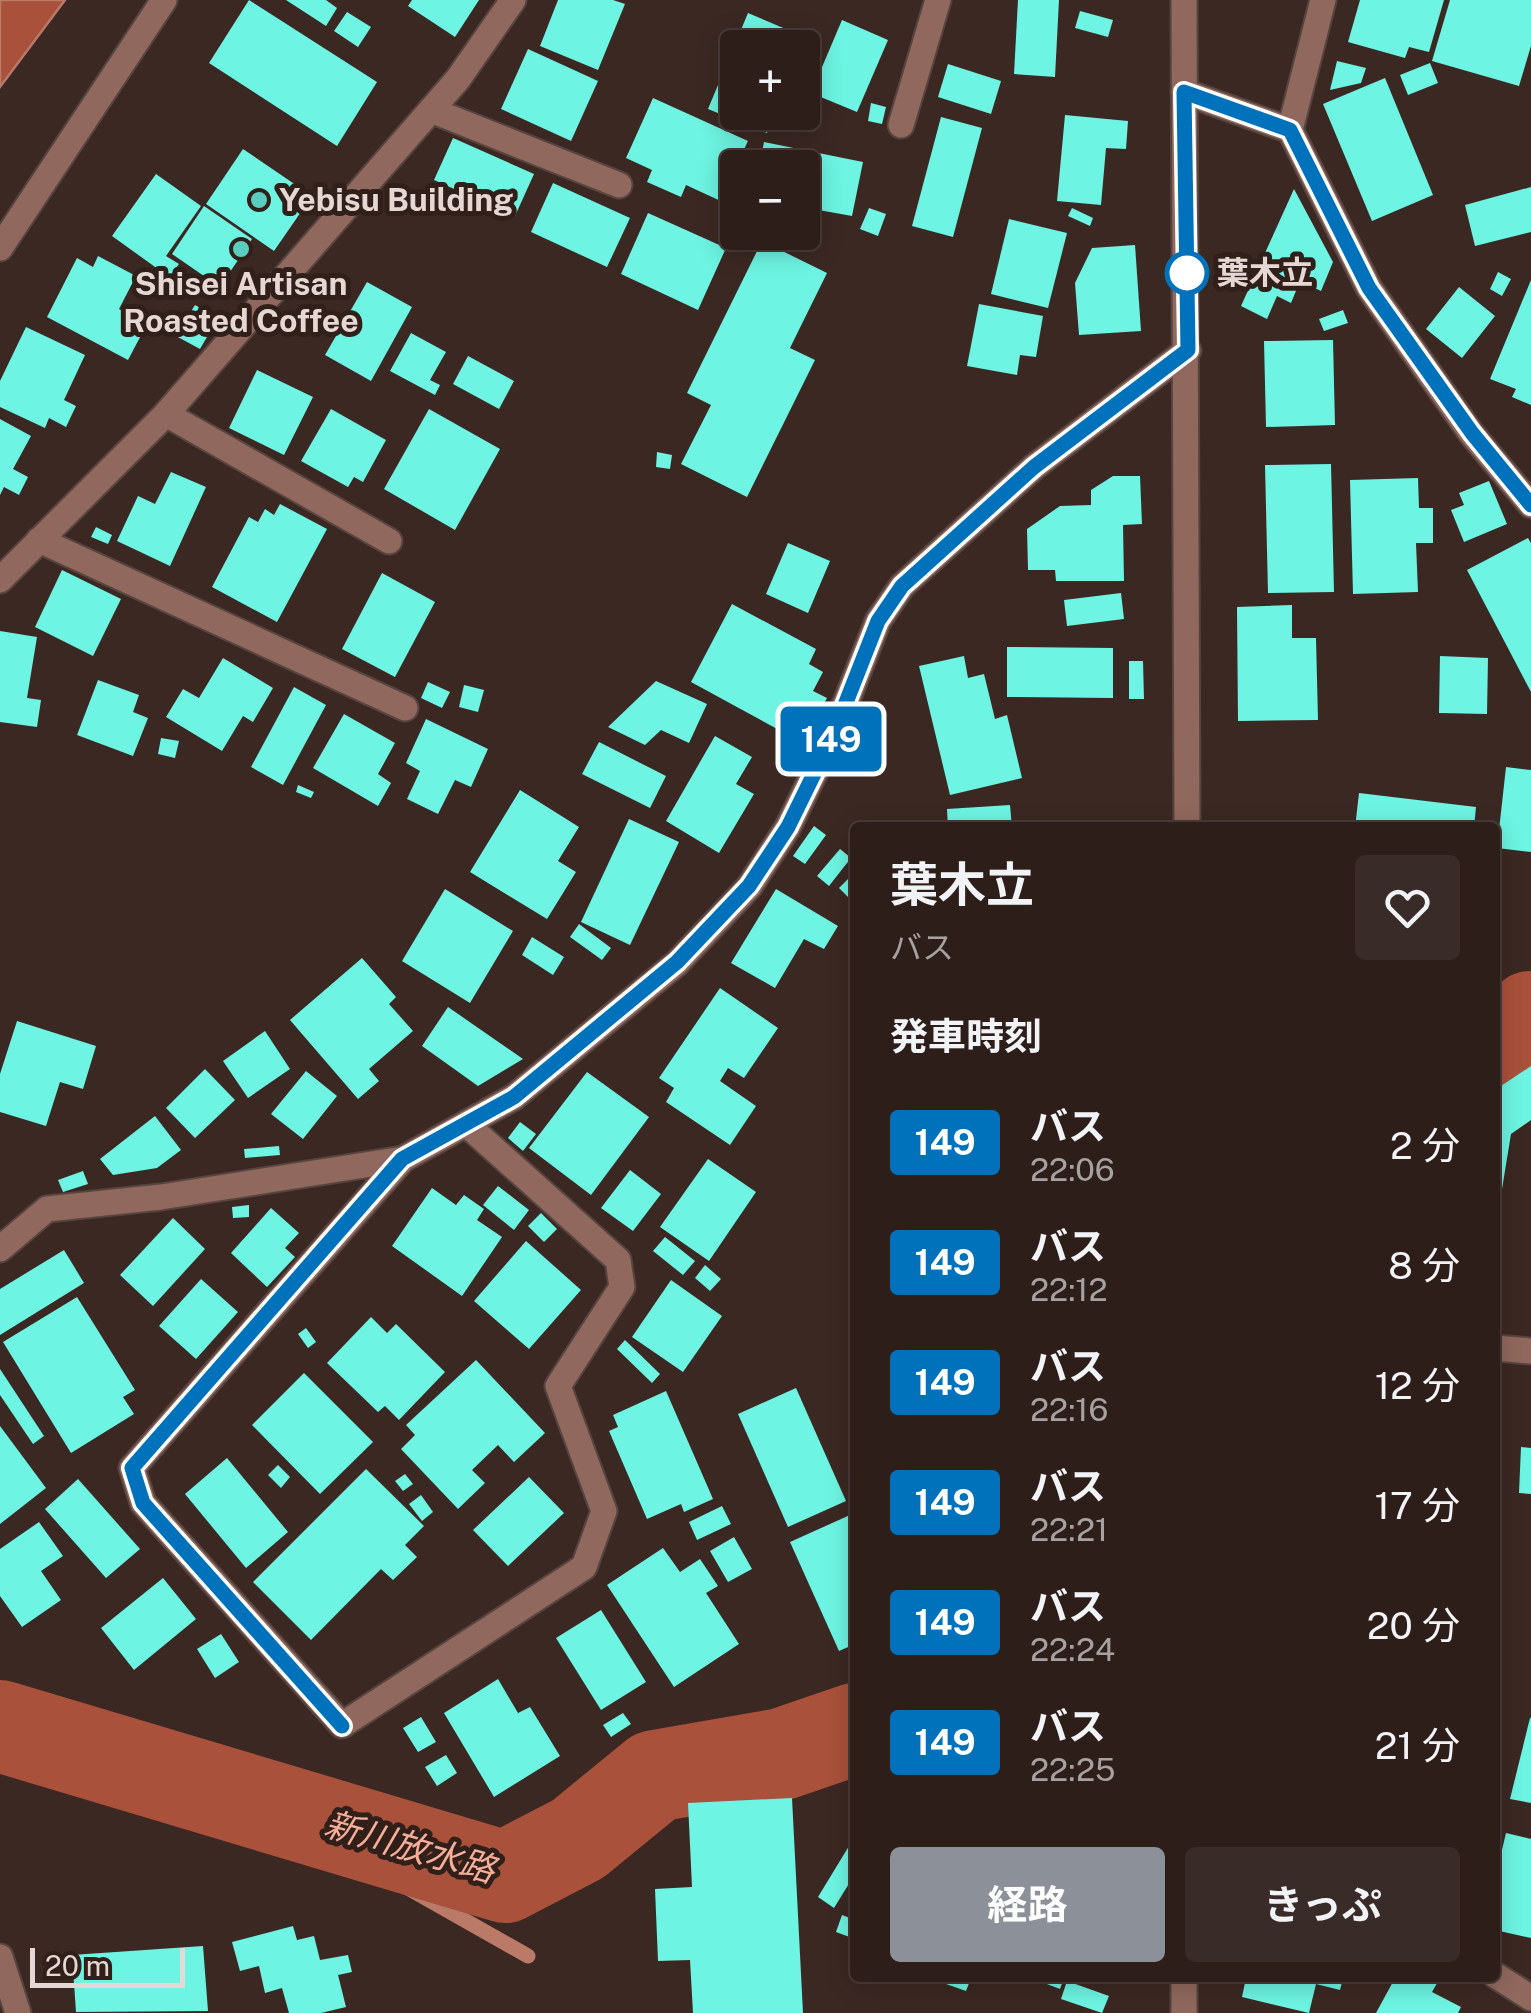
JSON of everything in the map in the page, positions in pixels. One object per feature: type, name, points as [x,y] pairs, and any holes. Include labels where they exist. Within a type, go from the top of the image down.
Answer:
[{"type":"street","points":[[0,248],[164,0]]},
{"type":"street","points":[[0,580],[166,414],[458,80],[513,0]]},
{"type":"street","points":[[902,125],[938,0]]},
{"type":"street","points":[[1184,0],[1188,822]]},
{"type":"street","points":[[1323,0],[1290,130],[1369,288],[1472,433],[1531,505]]},
{"type":"street","points":[[1184,92],[1290,130]]},
{"type":"street","points":[[431,110],[618,185]]},
{"type":"street","points":[[0,1250],[47,1209],[161,1197],[402,1159],[514,1097],[677,962],[749,886],[788,827],[834,733],[878,621],[902,586],[1034,467],[1188,350]]},
{"type":"street","points":[[166,414],[389,540]]},
{"type":"street","points":[[39,540],[405,708]]},
{"type":"street","points":[[402,1159],[132,1468],[143,1503],[342,1726],[584,1567],[604,1511],[558,1386],[622,1287],[618,1260],[466,1124]]},
{"type":"street","points":[[1500,1348],[1531,1351]]},
{"type":"street","points":[[0,1957],[18,2013]]},
{"type":"street","points":[[1500,1978],[1531,1998]]},
{"type":"street","points":[[1184,1982],[1184,2013]]},
{"type":"shaded area","points":[[0,0],[65,0],[0,87]]},
{"type":"building","points":[[249,0],[377,82],[337,146],[209,63]]},
{"type":"building","points":[[286,0],[326,0],[337,8],[326,26]]},
{"type":"building","points":[[412,0],[479,0],[455,37],[408,6]]},
{"type":"building","points":[[558,0],[613,0],[625,4],[598,70],[540,46]]},
{"type":"building","points":[[1018,0],[1059,0],[1055,77],[1014,74]]},
{"type":"building","points":[[1360,0],[1444,0],[1429,52],[1409,47],[1405,58],[1348,42]]},
{"type":"building","points":[[1450,0],[1531,0],[1531,46],[1519,86],[1432,61]]},
{"type":"building","points":[[1080,11],[1113,20],[1108,37],[1075,28]]},
{"type":"building","points":[[347,12],[371,27],[358,47],[334,31]]},
{"type":"building","points":[[748,13],[788,30],[741,30]]},
{"type":"building","points":[[842,20],[888,40],[857,112],[820,97],[820,72]]},
{"type":"building","points":[[528,49],[598,81],[571,141],[501,109]]},
{"type":"building","points":[[1337,61],[1366,68],[1361,83],[1330,90]]},
{"type":"building","points":[[1430,63],[1438,83],[1408,95],[1400,75]]},
{"type":"building","points":[[948,64],[1001,81],[991,114],[938,97]]},
{"type":"building","points":[[1385,78],[1433,195],[1372,221],[1323,104]]},
{"type":"building","points":[[720,80],[720,114],[708,109]]},
{"type":"building","points":[[653,98],[748,141],[744,150],[720,150],[720,201],[686,185],[681,197],[647,182],[652,170],[626,158]]},
{"type":"building","points":[[871,103],[886,107],[882,124],[868,121]]},
{"type":"building","points":[[1065,115],[1128,121],[1126,149],[1106,148],[1101,205],[1057,201]]},
{"type":"building","points":[[941,117],[982,128],[953,237],[912,226]]},
{"type":"building","points":[[453,138],[534,174],[515,216],[434,180]]},
{"type":"building","points":[[764,142],[804,150],[762,150]]},
{"type":"building","name":"Yebisu Building","points":[[243,149],[312,196],[274,251],[206,204]]},
{"type":"building","points":[[820,153],[863,162],[852,216],[820,210]]},
{"type":"building","points":[[156,174],[201,206],[166,256],[179,264],[169,277],[112,236]]},
{"type":"building","points":[[553,183],[630,218],[607,267],[531,232]]},
{"type":"building","points":[[1531,187],[1531,232],[1475,246],[1465,205]]},
{"type":"building","points":[[1294,189],[1333,262],[1321,291],[1300,281],[1291,303],[1277,296],[1267,319],[1241,306]]},
{"type":"building","points":[[204,206],[252,239],[220,287],[172,254]]},
{"type":"building","points":[[869,208],[886,214],[878,236],[860,229]]},
{"type":"building","points":[[1072,208],[1093,218],[1090,226],[1068,216]]},
{"type":"building","points":[[648,213],[725,250],[698,310],[621,274]]},
{"type":"building","points":[[1009,219],[1067,233],[1048,308],[991,294]]},
{"type":"building","points":[[1135,245],[1141,331],[1079,335],[1075,283],[1092,248]]},
{"type":"building","points":[[758,250],[780,250],[827,273],[790,348],[815,360],[747,497],[681,464],[711,405],[687,393]]},
{"type":"building","points":[[98,256],[136,276],[119,309],[147,324],[128,360],[47,317],[77,258],[93,267]]},
{"type":"building","points":[[1498,272],[1511,279],[1502,296],[1490,289]]},
{"type":"building","points":[[1531,280],[1531,405],[1512,397],[1516,389],[1490,379]]},
{"type":"building","points":[[367,282],[412,307],[371,381],[325,355]]},
{"type":"building","points":[[1459,287],[1495,316],[1462,358],[1426,329]]},
{"type":"building","points":[[979,304],[1043,316],[1036,357],[1020,355],[1017,375],[967,366]]},
{"type":"building","points":[[195,305],[218,318],[200,349],[176,336]]},
{"type":"building","points":[[1343,310],[1348,323],[1324,331],[1319,319]]},
{"type":"building","points":[[26,327],[85,355],[64,400],[76,406],[66,427],[49,418],[45,428],[0,407],[0,381]]},
{"type":"building","points":[[411,333],[446,352],[430,380],[440,385],[435,395],[390,371]]},
{"type":"building","points":[[1333,340],[1335,425],[1266,427],[1264,341]]},
{"type":"building","points":[[468,356],[514,381],[499,409],[453,384]]},
{"type":"building","points":[[257,370],[313,397],[284,455],[229,428]]},
{"type":"building","points":[[331,409],[386,440],[363,482],[354,477],[348,487],[301,461]]},
{"type":"building","points":[[429,409],[500,449],[455,530],[384,489]]},
{"type":"building","points":[[0,419],[31,436],[13,469],[28,477],[19,495],[4,487],[0,495]]},
{"type":"building","points":[[657,452],[672,455],[670,469],[656,467]]},
{"type":"building","points":[[1331,464],[1334,592],[1268,593],[1265,465]]},
{"type":"building","points":[[171,472],[206,487],[170,566],[117,541],[138,496],[155,504]]},
{"type":"building","points":[[1113,476],[1140,476],[1142,524],[1123,525],[1124,581],[1056,581],[1055,570],[1028,570],[1027,529],[1060,506],[1091,505],[1091,490]]},
{"type":"building","points":[[1418,478],[1419,508],[1433,508],[1433,543],[1416,543],[1418,592],[1353,594],[1350,480]]},
{"type":"building","points":[[1489,481],[1507,524],[1464,542],[1451,510],[1464,505],[1459,493]]},
{"type":"building","points":[[280,504],[327,529],[277,622],[212,587],[249,517],[258,522],[265,509],[274,515]]},
{"type":"building","points":[[96,527],[112,535],[108,544],[91,537]]},
{"type":"building","points":[[1528,538],[1531,543],[1531,692],[1467,570]]},
{"type":"building","points":[[788,543],[830,561],[808,613],[766,594]]},
{"type":"building","points":[[62,570],[121,599],[93,656],[35,627]]},
{"type":"building","points":[[382,573],[435,602],[395,677],[342,649]]},
{"type":"building","points":[[1121,593],[1124,619],[1067,626],[1064,600]]},
{"type":"building","points":[[732,604],[816,649],[809,664],[823,672],[813,691],[827,698],[803,743],[691,682]]},
{"type":"building","points":[[1292,605],[1292,638],[1316,638],[1318,720],[1238,721],[1237,607]]},
{"type":"building","points":[[0,631],[37,637],[27,698],[41,700],[37,727],[0,722]]},
{"type":"building","points":[[1007,647],[1113,648],[1113,698],[1007,697]]},
{"type":"building","points":[[964,656],[968,678],[984,674],[995,719],[1007,715],[1022,778],[950,795],[919,666]]},
{"type":"building","points":[[1440,656],[1488,658],[1487,714],[1439,713]]},
{"type":"building","points":[[223,658],[273,688],[253,722],[243,716],[222,751],[166,717],[183,689],[199,698]]},
{"type":"building","points":[[1129,661],[1143,661],[1144,699],[1129,699]]},
{"type":"building","points":[[98,680],[139,695],[133,712],[148,718],[133,756],[77,735]]},
{"type":"building","points":[[656,681],[707,704],[689,743],[661,730],[645,745],[608,727]]},
{"type":"building","points":[[428,682],[450,692],[442,708],[421,698]]},
{"type":"building","points":[[464,685],[484,690],[478,712],[459,707]]},
{"type":"building","points":[[294,687],[326,705],[283,785],[251,767]]},
{"type":"building","points":[[344,714],[395,743],[378,774],[391,783],[378,806],[313,768]]},
{"type":"building","points":[[426,719],[488,749],[471,787],[455,780],[438,814],[407,799],[420,771],[406,763]]},
{"type":"building","points":[[715,736],[752,757],[736,784],[754,794],[719,853],[666,821]]},
{"type":"building","points":[[161,738],[179,741],[175,758],[158,754]]},
{"type":"building","points":[[599,742],[666,776],[650,808],[582,774]]},
{"type":"building","points":[[1506,767],[1531,770],[1531,852],[1500,848]]},
{"type":"building","points":[[298,785],[314,792],[311,798],[296,792]]},
{"type":"building","points":[[520,790],[579,827],[558,861],[576,872],[547,919],[470,872]]},
{"type":"building","points":[[1359,793],[1476,807],[1475,822],[1356,822]]},
{"type":"building","points":[[1010,805],[1011,822],[948,822],[947,809]]},
{"type":"building","points":[[629,819],[679,842],[630,945],[581,922]]},
{"type":"building","points":[[814,826],[826,835],[805,864],[793,856]]},
{"type":"building","points":[[840,849],[850,857],[829,886],[817,876]]},
{"type":"building","points":[[850,877],[850,899],[839,888]]},
{"type":"building","points":[[445,889],[513,931],[470,1003],[402,961]]},
{"type":"building","points":[[776,889],[838,926],[824,949],[804,939],[775,988],[731,963]]},
{"type":"building","points":[[579,924],[611,948],[602,960],[570,937]]},
{"type":"building","points":[[532,937],[564,957],[553,975],[522,955]]},
{"type":"building","points":[[362,958],[396,997],[389,1004],[413,1031],[369,1069],[379,1081],[358,1099],[290,1020]]},
{"type":"building","points":[[720,988],[778,1028],[744,1078],[728,1068],[720,1081],[756,1106],[730,1145],[666,1102],[674,1088],[659,1078]]},
{"type":"building","points":[[448,1007],[523,1059],[478,1086],[422,1046]]},
{"type":"building","points":[[17,1021],[96,1046],[83,1089],[60,1082],[46,1126],[0,1112],[0,1074]]},
{"type":"building","points":[[265,1031],[290,1069],[248,1098],[223,1061]]},
{"type":"building","points":[[1531,1066],[1531,1120],[1511,1134],[1500,1201],[1500,1087]]},
{"type":"building","points":[[205,1069],[235,1100],[195,1138],[166,1108]]},
{"type":"building","points":[[306,1071],[337,1096],[303,1139],[271,1114]]},
{"type":"building","points":[[587,1072],[649,1117],[591,1195],[529,1148]]},
{"type":"building","points":[[155,1116],[181,1150],[157,1168],[113,1175],[100,1159]]},
{"type":"building","points":[[520,1122],[536,1134],[523,1151],[508,1138]]},
{"type":"building","points":[[279,1146],[280,1155],[245,1158],[244,1149]]},
{"type":"building","points":[[708,1159],[756,1192],[709,1261],[660,1227]]},
{"type":"building","points":[[630,1170],[661,1194],[633,1231],[601,1208]]},
{"type":"building","points":[[83,1171],[88,1184],[63,1192],[58,1180]]},
{"type":"building","points":[[498,1186],[529,1210],[514,1230],[483,1205]]},
{"type":"building","points":[[432,1188],[456,1205],[464,1195],[484,1209],[477,1220],[502,1237],[462,1296],[392,1246]]},
{"type":"building","points":[[249,1205],[249,1217],[233,1218],[232,1207]]},
{"type":"building","points":[[271,1208],[299,1233],[285,1248],[295,1257],[267,1287],[231,1253]]},
{"type":"building","points":[[541,1213],[557,1229],[544,1242],[528,1226]]},
{"type":"building","points":[[173,1218],[205,1249],[153,1306],[120,1275]]},
{"type":"building","points":[[665,1237],[695,1261],[683,1275],[653,1251]]},
{"type":"building","points":[[526,1241],[581,1290],[529,1349],[474,1301]]},
{"type":"building","points":[[64,1250],[84,1283],[0,1335],[0,1289]]},
{"type":"building","points":[[705,1265],[721,1279],[710,1291],[695,1278]]},
{"type":"building","points":[[201,1279],[238,1312],[196,1359],[159,1326]]},
{"type":"building","points":[[671,1280],[722,1316],[683,1372],[632,1337]]},
{"type":"building","points":[[77,1297],[135,1390],[123,1397],[134,1414],[71,1453],[3,1342]]},
{"type":"building","points":[[371,1317],[387,1333],[396,1324],[445,1372],[399,1420],[385,1406],[378,1412],[327,1363]]},
{"type":"building","points":[[306,1328],[316,1342],[308,1348],[298,1334]]},
{"type":"building","points":[[625,1340],[660,1374],[652,1383],[617,1349]]},
{"type":"building","points":[[476,1360],[545,1433],[514,1462],[498,1445],[472,1470],[485,1483],[458,1509],[401,1449],[415,1435],[406,1425]]},
{"type":"building","points":[[0,1369],[44,1436],[33,1444],[0,1395]]},
{"type":"building","points":[[304,1373],[373,1442],[320,1494],[252,1425]]},
{"type":"building","points":[[796,1388],[846,1501],[788,1527],[738,1414]]},
{"type":"building","points":[[666,1391],[713,1499],[684,1512],[681,1504],[647,1519],[609,1431],[618,1427],[613,1415]]},
{"type":"building","points":[[0,1426],[46,1488],[0,1524]]},
{"type":"building","points":[[1521,1447],[1531,1448],[1531,1494],[1519,1493]]},
{"type":"building","points":[[227,1458],[288,1532],[246,1568],[185,1494]]},
{"type":"building","points":[[278,1465],[290,1477],[281,1488],[268,1475]]},
{"type":"building","points":[[366,1469],[424,1526],[405,1545],[417,1557],[393,1580],[381,1569],[311,1640],[253,1582]]},
{"type":"building","points":[[405,1474],[413,1484],[403,1491],[395,1481]]},
{"type":"building","points":[[529,1477],[564,1513],[508,1566],[473,1530]]},
{"type":"building","points":[[78,1479],[140,1549],[106,1578],[45,1509]]},
{"type":"building","points":[[421,1495],[433,1512],[422,1521],[409,1504]]},
{"type":"building","points":[[722,1506],[731,1524],[697,1540],[689,1522]]},
{"type":"building","points":[[850,1515],[850,1646],[839,1651],[790,1542]]},
{"type":"building","points":[[39,1522],[63,1556],[41,1571],[61,1600],[22,1627],[0,1596],[0,1549]]},
{"type":"building","points":[[734,1537],[752,1569],[728,1582],[710,1551]]},
{"type":"building","points":[[663,1548],[680,1572],[700,1559],[718,1586],[706,1593],[739,1644],[674,1687],[607,1585]]},
{"type":"building","points":[[163,1578],[196,1619],[134,1670],[101,1628]]},
{"type":"building","points":[[601,1610],[646,1682],[601,1710],[556,1638]]},
{"type":"building","points":[[221,1634],[239,1662],[215,1678],[197,1649]]},
{"type":"building","points":[[498,1679],[518,1713],[530,1707],[560,1756],[494,1797],[444,1713]]},
{"type":"building","points":[[623,1713],[631,1724],[611,1737],[603,1725]]},
{"type":"building","points":[[421,1717],[436,1742],[418,1752],[403,1728]]},
{"type":"building","points":[[1531,1718],[1531,1803],[1510,1799]]},
{"type":"building","points":[[446,1755],[457,1773],[437,1786],[425,1767]]},
{"type":"building","points":[[792,1798],[803,2013],[693,2013],[690,1960],[658,1961],[655,1889],[692,1887],[688,1803]]},
{"type":"building","points":[[1506,1833],[1531,1839],[1531,1938],[1500,1931],[1500,1858]]},
{"type":"building","points":[[849,1846],[850,1882],[834,1908],[818,1897]]},
{"type":"building","points":[[842,1915],[850,1918],[850,1937],[836,1932]]},
{"type":"building","points":[[293,1926],[297,1940],[314,1936],[320,1960],[348,1955],[352,1972],[338,1975],[346,2007],[321,2013],[289,2013],[282,1988],[265,1993],[259,1966],[240,1971],[232,1942]]},
{"type":"building","points":[[203,1946],[208,2011],[76,2012],[72,1955]]},
{"type":"building","points":[[940,1982],[969,1982],[966,1991]]},
{"type":"building","points":[[1042,1982],[1063,1982],[1060,1989]]},
{"type":"building","points":[[1067,1982],[1109,1996],[1102,2013],[1061,1999]]},
{"type":"building","points":[[1245,1982],[1342,1982],[1340,1990],[1316,1984],[1309,2013],[1242,1997]]},
{"type":"building","points":[[1393,1982],[1438,1982],[1432,1992],[1461,2007],[1458,2013],[1376,2013]]},
{"type":"waterway","name":"新川放水路","points":[[1500,1042],[1531,1017]]},
{"type":"waterway","name":"新川放水路","points":[[0,1726],[505,1877],[578,1839],[655,1776],[782,1754],[850,1731]]},
{"type":"waterway","points":[[369,1835],[392,1879],[528,1956]]},
{"type":"bus line","name":"149","points":[[342,1726],[143,1503],[132,1468],[402,1159],[514,1097],[677,962],[701,937],[749,886],[788,827],[834,733],[878,621],[902,586],[1034,467],[1188,350],[1184,92],[1290,130],[1369,288],[1472,433],[1531,505]]},
{"type":"place","name":"Yebisu Building","points":[[259,200]]},
{"type":"place","name":"Shisei Artisan Roasted Coffee","points":[[241,249]]},
{"type":"place","name":"葉木立","points":[[1187,273]]}]
